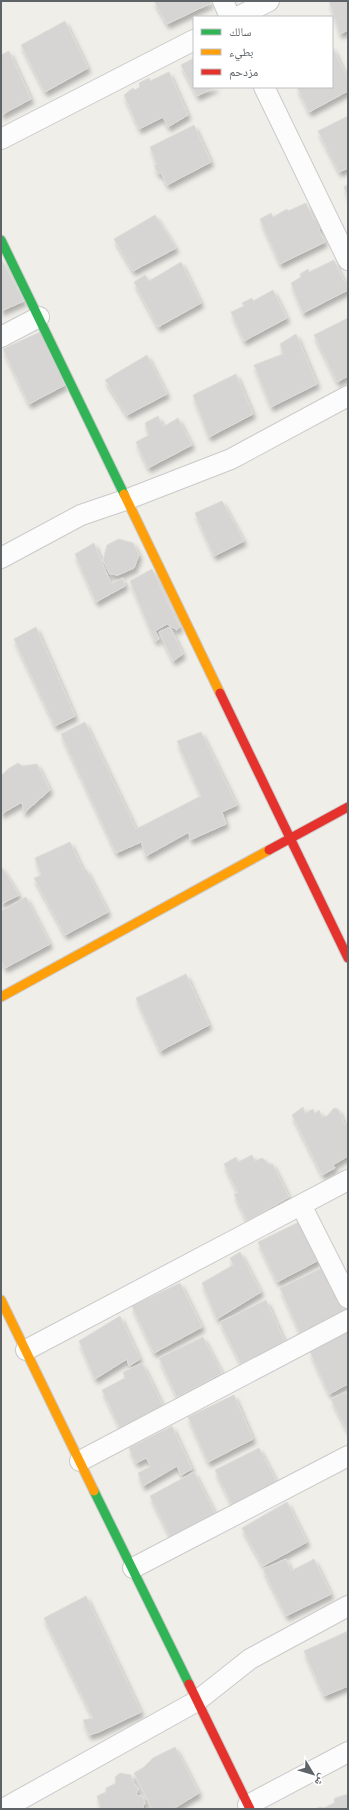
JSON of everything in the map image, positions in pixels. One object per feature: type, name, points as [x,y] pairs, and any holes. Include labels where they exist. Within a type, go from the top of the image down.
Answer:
[{"type":"street","points":[[223,1],[230,16]]},
{"type":"street","points":[[240,16],[269,1]]},
{"type":"street","points":[[1,139],[193,41]]},
{"type":"street","points":[[264,88],[348,260]]},
{"type":"street","points":[[1,240],[128,499],[348,958]]},
{"type":"street","points":[[1,337],[39,317]]},
{"type":"street","points":[[1,558],[81,515],[128,499],[230,459],[348,396]]},
{"type":"street","points":[[1,997],[348,807]]},
{"type":"street","points":[[26,1350],[348,1180]]},
{"type":"street","points":[[301,1205],[348,1298]]},
{"type":"street","points":[[1,1300],[249,1807],[348,1752]]},
{"type":"street","points":[[80,1461],[348,1320]]},
{"type":"street","points":[[133,1568],[348,1456]]},
{"type":"street","points":[[3,1809],[197,1701],[250,1659],[348,1606]]},
{"type":"building","points":[[154,1],[210,1],[211,3],[167,24]]},
{"type":"building","points":[[329,1],[348,1],[348,30],[340,34]]},
{"type":"building","points":[[65,21],[88,68],[45,92],[21,45]]},
{"type":"building","points":[[333,48],[348,80],[348,91],[309,112],[297,88],[333,88]]},
{"type":"building","points":[[9,51],[31,99],[1,115],[1,55]]},
{"type":"building","points":[[193,59],[193,88],[214,88],[197,96],[181,65]]},
{"type":"building","points":[[169,72],[188,115],[168,127],[163,117],[139,129],[124,95],[133,88],[135,90],[140,87],[139,83],[149,78],[150,81]]},
{"type":"building","points":[[348,116],[348,168],[339,172],[318,131]]},
{"type":"building","points":[[194,125],[211,162],[167,185],[161,173],[158,174],[154,165],[157,165],[150,147]]},
{"type":"building","points":[[348,184],[348,197],[344,187]]},
{"type":"building","points":[[306,203],[314,220],[317,219],[321,228],[319,230],[325,242],[280,264],[260,219],[271,213],[273,217],[287,209],[288,211]]},
{"type":"building","points":[[155,215],[176,248],[133,271],[114,239]]},
{"type":"building","points":[[1,259],[24,301],[1,311]]},
{"type":"building","points":[[334,260],[348,290],[303,313],[291,283],[301,277],[300,274],[308,269],[309,272]]},
{"type":"building","points":[[181,262],[201,303],[158,327],[134,282],[145,275],[149,281]]},
{"type":"building","points":[[273,290],[287,318],[244,341],[231,312],[244,306],[242,303],[252,298],[253,301]]},
{"type":"building","points":[[348,318],[348,376],[337,382],[314,335]]},
{"type":"building","points":[[40,332],[65,385],[29,404],[3,349]]},
{"type":"building","points":[[296,334],[317,384],[271,407],[254,365],[283,354],[280,344]]},
{"type":"building","points":[[147,355],[167,394],[127,415],[105,380]]},
{"type":"building","points":[[236,374],[253,414],[209,437],[193,395]]},
{"type":"building","points":[[158,416],[163,427],[178,418],[192,445],[148,468],[136,442],[149,435],[145,423]]},
{"type":"building","points":[[222,501],[244,541],[214,556],[195,513]]},
{"type":"building","points":[[119,539],[133,543],[139,555],[134,568],[118,575],[110,574],[103,560],[107,545]]},
{"type":"building","points":[[94,543],[111,584],[123,578],[125,586],[96,602],[75,554]]},
{"type":"building","points":[[152,569],[180,627],[177,630],[167,624],[155,631],[159,639],[155,641],[130,581]]},
{"type":"building","points":[[36,627],[75,716],[55,726],[14,639]]},
{"type":"building","points":[[170,627],[183,654],[173,661],[159,632]]},
{"type":"building","points":[[85,722],[136,829],[201,796],[177,741],[201,732],[237,805],[222,812],[226,824],[190,840],[189,832],[146,856],[141,842],[116,853],[61,734]]},
{"type":"building","points":[[18,763],[22,766],[37,764],[50,790],[24,813],[22,802],[1,814],[1,776],[8,769]]},
{"type":"building","points":[[70,842],[83,870],[86,869],[108,912],[65,935],[34,878],[41,875],[35,858]]},
{"type":"building","points":[[1,866],[19,895],[1,904]]},
{"type":"building","points":[[26,897],[50,944],[5,968],[1,961],[1,911]]},
{"type":"building","points":[[186,974],[209,1025],[160,1051],[136,998]]},
{"type":"building","points":[[303,1107],[305,1113],[313,1109],[315,1114],[319,1110],[322,1117],[327,1116],[334,1108],[338,1109],[345,1125],[348,1124],[348,1156],[333,1165],[335,1168],[322,1175],[292,1115]]},
{"type":"building","points":[[252,1155],[255,1161],[262,1158],[271,1165],[272,1163],[289,1197],[247,1221],[234,1194],[238,1193],[224,1164],[236,1157],[238,1162]]},
{"type":"building","points":[[301,1221],[319,1260],[277,1282],[258,1242]]},
{"type":"building","points":[[240,1252],[261,1292],[217,1319],[202,1283],[233,1265],[230,1258]]},
{"type":"building","points":[[322,1268],[344,1311],[300,1333],[280,1288]]},
{"type":"building","points":[[180,1283],[202,1327],[154,1353],[132,1306]]},
{"type":"building","points":[[266,1300],[285,1342],[241,1364],[220,1322]]},
{"type":"building","points":[[120,1316],[140,1359],[129,1366],[127,1359],[95,1379],[79,1341]]},
{"type":"building","points":[[348,1332],[348,1384],[329,1394],[310,1352],[337,1334],[337,1337]]},
{"type":"building","points":[[203,1337],[222,1373],[177,1397],[159,1358]]},
{"type":"building","points":[[142,1363],[163,1406],[121,1430],[102,1390],[125,1378],[123,1372]]},
{"type":"building","points":[[346,1392],[348,1397],[348,1432],[331,1399]]},
{"type":"building","points":[[234,1395],[253,1439],[208,1462],[188,1417]]},
{"type":"building","points":[[172,1426],[192,1469],[181,1475],[177,1466],[143,1486],[138,1473],[151,1466],[146,1458],[136,1463],[129,1448]]},
{"type":"building","points":[[259,1448],[278,1484],[233,1507],[215,1470]]},
{"type":"building","points":[[194,1472],[216,1515],[171,1538],[150,1496]]},
{"type":"building","points":[[287,1502],[307,1542],[263,1566],[242,1528]]},
{"type":"building","points":[[286,1559],[291,1571],[314,1559],[331,1594],[286,1616],[263,1569]]},
{"type":"building","points":[[86,1596],[141,1712],[99,1732],[89,1735],[83,1720],[93,1718],[44,1618]]},
{"type":"building","points":[[348,1631],[348,1686],[324,1696],[304,1651]]},
{"type":"building","points":[[175,1747],[199,1793],[173,1809],[152,1809],[134,1773],[144,1767],[153,1758]]},
{"type":"building","points":[[120,1773],[131,1775],[133,1782],[138,1789],[136,1795],[143,1797],[145,1804],[143,1806],[144,1809],[101,1809],[97,1796],[106,1792],[106,1788],[116,1783],[115,1777]]},
{"type":"building","points":[[348,1794],[348,1809],[315,1809],[320,1807],[324,1808],[334,1803],[335,1798]]},
{"type":"traffic: fast","points":[[1,240],[124,494]]},
{"type":"traffic: fast","points":[[94,1491],[189,1684]]},
{"type":"traffic: slow","points":[[124,494],[220,693]]},
{"type":"traffic: slow","points":[[1,997],[269,850]]},
{"type":"traffic: slow","points":[[1,1300],[94,1491]]},
{"type":"traffic: jam","points":[[220,693],[348,958]]},
{"type":"traffic: jam","points":[[269,850],[348,807]]},
{"type":"traffic: jam","points":[[189,1684],[250,1809]]}]
